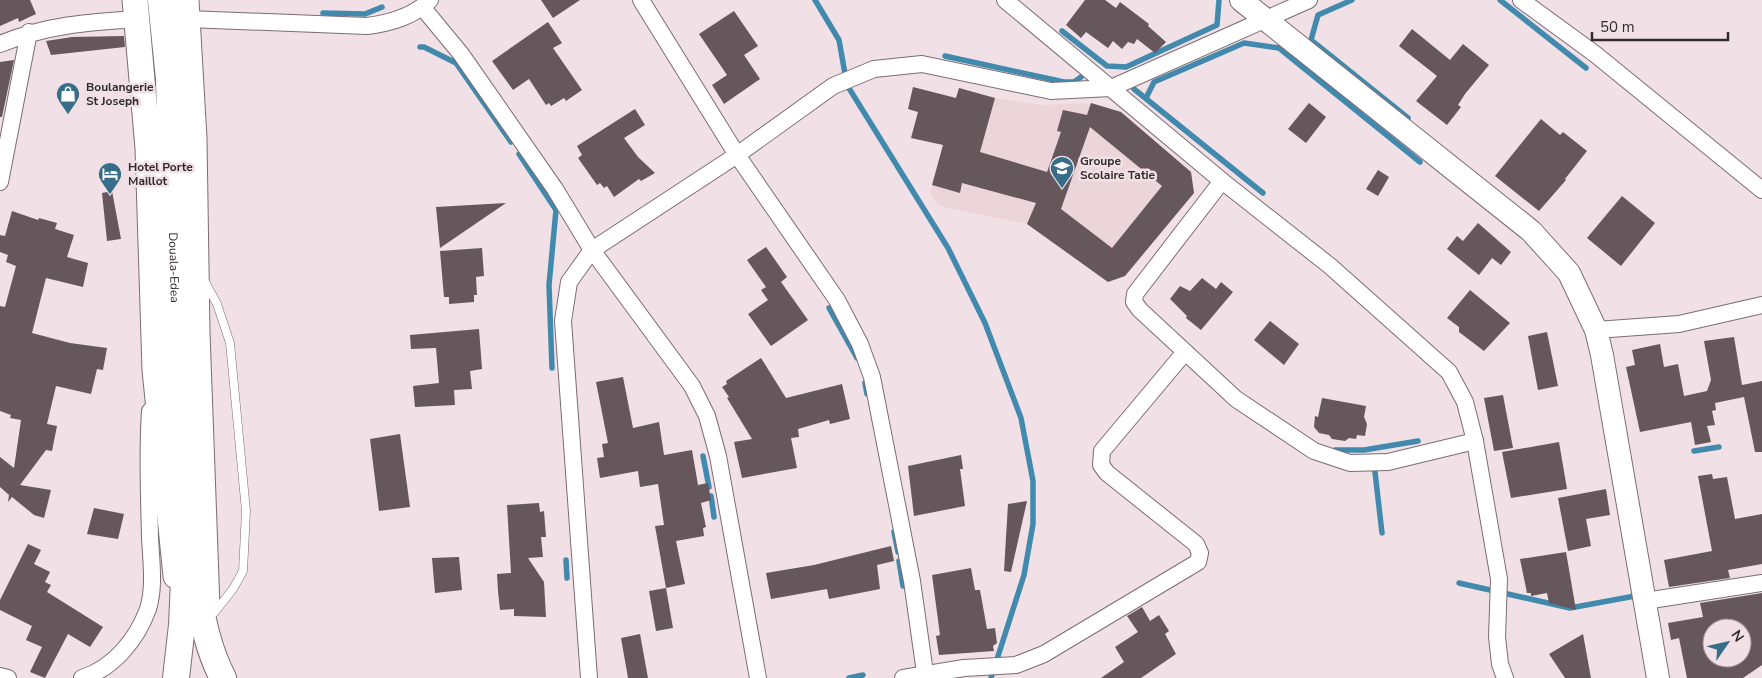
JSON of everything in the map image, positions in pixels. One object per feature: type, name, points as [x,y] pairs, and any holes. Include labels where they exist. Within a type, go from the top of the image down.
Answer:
[{"type":"highway","name":"Douala-Edea","points":[[161,0],[169,79],[176,316],[186,535]]},
{"type":"highway","points":[[176,678],[182,624],[186,535]]},
{"type":"highway","points":[[186,535],[213,658],[223,678]]},
{"type":"main road","points":[[1242,0],[1531,232],[1569,273],[1596,330],[1658,678]]},
{"type":"main road","points":[[136,9],[148,148],[155,370],[182,624]]},
{"type":"main road","points":[[187,10],[194,138],[207,627]]},
{"type":"street","points":[[641,0],[737,154],[837,300],[860,344],[872,377],[878,406],[912,580],[926,673]]},
{"type":"street","points":[[1005,0],[1222,181],[1330,266],[1449,372],[1466,402],[1475,441],[1499,579],[1497,637],[1500,664],[1505,678]]},
{"type":"street","points":[[589,678],[563,321],[569,282],[592,250],[737,154],[833,86],[874,69],[922,64],[1051,91],[1111,88],[1309,0]]},
{"type":"street","points":[[1520,0],[1595,54],[1762,190]]},
{"type":"street","points":[[187,10],[367,26],[393,23],[426,4],[555,189],[592,250],[692,386],[707,416],[718,456],[758,678]]},
{"type":"street","points":[[0,44],[29,32],[136,9]]},
{"type":"street","points":[[0,182],[29,32]]},
{"type":"street","points":[[1222,181],[1136,294],[1134,302],[1140,310],[1236,399],[1314,452],[1350,463],[1388,462],[1475,441]]},
{"type":"street","points":[[1596,330],[1679,324],[1762,305]]},
{"type":"street","points":[[902,678],[926,673],[1016,665],[1052,650],[1198,562],[1200,553],[1196,544],[1106,473],[1101,465],[1102,452],[1185,352]]},
{"type":"street","points":[[82,678],[108,665],[126,649],[148,608],[152,579],[148,470],[149,414],[155,370]]},
{"type":"street","points":[[1645,601],[1762,582]]},
{"type":"street","points":[[1016,665],[1026,678]]},
{"type":"street","points":[[0,676],[8,678]]},
{"type":"lane","points":[[196,264],[217,304],[230,343],[246,511],[243,571],[207,627]]},
{"type":"shaded area","name":"Groupe Scolaire Tatie","points":[[959,88],[995,98],[1040,105],[1091,103],[1121,112],[1191,172],[1194,193],[1125,276],[1108,282],[1027,224],[939,206],[930,193]]},
{"type":"building","points":[[0,0],[30,0],[36,14],[19,22],[18,18],[0,26]]},
{"type":"building","points":[[541,0],[580,0],[553,18]]},
{"type":"building","points":[[1085,0],[1105,0],[1116,8],[1120,2],[1149,24],[1148,26],[1166,42],[1155,53],[1137,39],[1134,44],[1128,42],[1122,49],[1113,41],[1108,48],[1086,32],[1081,38],[1066,25]]},
{"type":"building","points":[[734,11],[758,46],[744,55],[760,79],[724,104],[712,85],[727,75],[699,34]]},
{"type":"building","points":[[548,22],[562,43],[553,48],[582,90],[566,101],[564,98],[551,106],[549,103],[546,105],[529,79],[513,90],[492,61]]},
{"type":"building","points":[[1412,29],[1450,60],[1463,44],[1489,65],[1465,94],[1458,105],[1461,107],[1447,125],[1416,101],[1437,76],[1399,46]]},
{"type":"building","points":[[124,36],[125,47],[51,55],[46,41],[72,37]]},
{"type":"building","points":[[14,60],[2,117],[0,117],[0,62]]},
{"type":"building","points":[[913,87],[956,98],[959,88],[995,98],[980,152],[1047,172],[1061,132],[1057,131],[1063,110],[1087,115],[1091,103],[1121,112],[1191,172],[1194,193],[1125,276],[1108,282],[1027,224],[1036,203],[962,183],[960,193],[932,185],[943,145],[911,138],[918,112],[908,109]],"holes":[[[1090,127],[1162,186],[1112,248],[1061,209]]]},
{"type":"building","points":[[1309,103],[1326,117],[1306,143],[1288,129]]},
{"type":"building","points":[[635,109],[645,125],[624,138],[638,157],[655,173],[641,181],[639,179],[614,197],[607,186],[604,188],[600,183],[597,185],[578,158],[582,155],[577,146]]},
{"type":"building","points":[[1541,119],[1560,135],[1563,132],[1587,151],[1566,180],[1539,211],[1495,176]]},
{"type":"building","points":[[1378,170],[1389,177],[1378,196],[1366,189]]},
{"type":"building","points":[[112,191],[121,239],[107,241],[102,193]]},
{"type":"building","points":[[1622,196],[1655,223],[1621,266],[1587,238]]},
{"type":"building","points":[[506,203],[440,248],[436,207]]},
{"type":"building","points":[[12,211],[38,220],[39,218],[57,223],[55,229],[74,235],[67,257],[88,263],[83,287],[46,278],[32,333],[70,343],[107,348],[103,370],[97,369],[91,394],[56,386],[47,424],[57,426],[52,451],[46,450],[20,485],[51,490],[44,518],[34,515],[12,497],[8,502],[9,495],[0,487],[0,457],[14,468],[21,420],[10,418],[11,415],[0,411],[0,306],[5,307],[16,266],[6,262],[8,255],[0,252],[0,235],[5,236]]},
{"type":"building","points":[[1478,223],[1511,252],[1501,265],[1492,258],[1479,275],[1447,249],[1457,236],[1463,241]]},
{"type":"building","points":[[766,247],[787,277],[781,282],[808,320],[771,346],[748,314],[768,300],[761,290],[766,287],[747,260]]},
{"type":"building","points":[[482,248],[484,276],[476,277],[477,295],[474,295],[474,302],[449,304],[449,297],[444,297],[440,251]]},
{"type":"building","points":[[1202,278],[1216,289],[1221,282],[1233,292],[1201,330],[1186,318],[1187,316],[1170,299],[1180,286],[1190,291]]},
{"type":"building","points":[[1470,290],[1510,323],[1484,351],[1459,332],[1459,327],[1447,318]]},
{"type":"building","points":[[1270,321],[1299,344],[1284,365],[1254,340]]},
{"type":"building","points":[[479,329],[482,369],[470,371],[472,389],[454,390],[455,405],[415,407],[413,386],[439,383],[436,348],[411,349],[410,335]]},
{"type":"building","points":[[1547,332],[1558,386],[1538,390],[1528,336]]},
{"type":"building","points":[[1734,337],[1742,385],[1762,381],[1762,452],[1755,452],[1744,397],[1715,403],[1716,410],[1712,411],[1715,425],[1707,426],[1711,442],[1695,445],[1691,422],[1640,432],[1626,367],[1635,365],[1632,350],[1660,344],[1664,367],[1678,364],[1684,396],[1707,391],[1711,380],[1704,341]]},
{"type":"building","points":[[761,358],[786,398],[842,384],[850,419],[830,424],[829,420],[798,429],[799,437],[791,438],[797,468],[742,478],[734,442],[752,439],[722,387],[727,384],[726,381]]},
{"type":"building","points":[[623,377],[633,428],[659,422],[664,455],[692,450],[698,485],[708,483],[711,500],[701,503],[706,527],[703,528],[704,536],[676,541],[685,584],[666,588],[655,526],[664,525],[658,484],[640,487],[638,471],[600,478],[597,458],[604,457],[602,444],[608,443],[596,382]]},
{"type":"building","points":[[1503,395],[1513,448],[1494,451],[1484,398]]},
{"type":"building","points":[[1322,398],[1366,406],[1364,417],[1367,424],[1365,436],[1357,435],[1356,439],[1349,438],[1345,441],[1332,439],[1329,435],[1319,433],[1314,427],[1315,416],[1318,417]]},
{"type":"building","points":[[400,434],[410,507],[379,511],[370,439]]},
{"type":"building","points":[[1559,442],[1567,489],[1511,498],[1502,452]]},
{"type":"building","points":[[961,455],[963,469],[960,469],[965,506],[914,516],[908,466]]},
{"type":"building","points":[[1712,474],[1713,479],[1727,477],[1735,519],[1762,514],[1762,564],[1728,570],[1730,578],[1669,587],[1664,560],[1712,551],[1698,476]]},
{"type":"building","points":[[1606,489],[1610,515],[1586,519],[1591,546],[1568,551],[1558,498]]},
{"type":"building","points":[[1027,501],[1011,572],[1004,571],[1008,504]]},
{"type":"building","points":[[539,503],[540,512],[544,511],[546,537],[541,537],[543,557],[528,558],[544,582],[546,617],[514,616],[514,609],[500,610],[498,591],[497,574],[511,573],[507,505]]},
{"type":"building","points":[[94,508],[124,514],[118,539],[87,534]]},
{"type":"building","points":[[28,544],[41,550],[34,564],[50,572],[45,582],[51,585],[47,592],[103,627],[90,647],[68,634],[45,678],[30,672],[42,647],[26,640],[32,626],[0,610],[0,600]]},
{"type":"building","points":[[891,546],[894,561],[877,565],[880,589],[829,599],[827,589],[771,599],[766,573],[814,565]]},
{"type":"building","points":[[1566,552],[1576,610],[1549,603],[1547,593],[1531,596],[1531,593],[1527,593],[1520,559]]},
{"type":"building","points":[[459,557],[462,590],[435,593],[432,558]]},
{"type":"building","points":[[971,568],[975,590],[980,590],[987,629],[995,628],[997,643],[993,646],[994,651],[939,655],[936,636],[940,635],[932,575]]},
{"type":"building","points":[[666,588],[673,628],[656,631],[649,591]]},
{"type":"building","points":[[1762,593],[1762,665],[1743,678],[1687,678],[1679,638],[1671,640],[1668,623],[1703,617],[1700,603]]},
{"type":"building","points":[[1142,607],[1150,621],[1159,615],[1169,631],[1165,634],[1176,654],[1141,678],[1101,678],[1124,662],[1115,647],[1138,632],[1127,616]]},
{"type":"building","points":[[640,634],[648,678],[628,678],[621,638]]},
{"type":"building","points":[[1583,634],[1591,678],[1565,678],[1549,654]]},
{"type":"waterway","points":[[815,0],[839,40],[847,85],[948,248],[985,323],[1021,418],[1033,481],[1033,524],[1024,575],[991,678]]},
{"type":"waterway","points":[[1062,31],[1107,66],[1126,67],[1217,25],[1219,0]]},
{"type":"waterway","points":[[1352,0],[1318,15],[1311,40],[1408,118]]},
{"type":"waterway","points":[[1500,0],[1586,68]]},
{"type":"waterway","points":[[323,13],[365,14],[382,7]]},
{"type":"waterway","points":[[1146,98],[1154,82],[1244,43],[1279,48],[1420,162]]},
{"type":"waterway","points":[[420,47],[424,47],[456,63],[511,142]]},
{"type":"waterway","points":[[945,56],[1064,82],[1074,82],[1081,77]]},
{"type":"waterway","points":[[1134,89],[1263,193]]},
{"type":"waterway","points":[[519,154],[556,210],[549,285],[552,368]]},
{"type":"waterway","points":[[829,308],[857,358]]},
{"type":"waterway","points":[[865,383],[867,394]]},
{"type":"waterway","points":[[1335,450],[1364,450],[1418,441]]},
{"type":"waterway","points":[[1694,451],[1719,447]]},
{"type":"waterway","points":[[703,456],[709,487]]},
{"type":"waterway","points":[[1375,472],[1382,533]]},
{"type":"waterway","points":[[711,496],[714,517]]},
{"type":"waterway","points":[[894,532],[898,552]]},
{"type":"waterway","points":[[566,560],[567,578]]},
{"type":"waterway","points":[[899,561],[903,586]]},
{"type":"waterway","points":[[1459,583],[1570,608],[1635,596],[1636,600]]},
{"type":"waterway","points":[[849,678],[863,675]]},
{"type":"place","name":"Boulangerie St Joseph","points":[[68,115]]},
{"type":"place","name":"Groupe Scolaire Tatie","points":[[1062,189]]},
{"type":"place","name":"Hotel Porte Maillot","points":[[110,195]]}]
